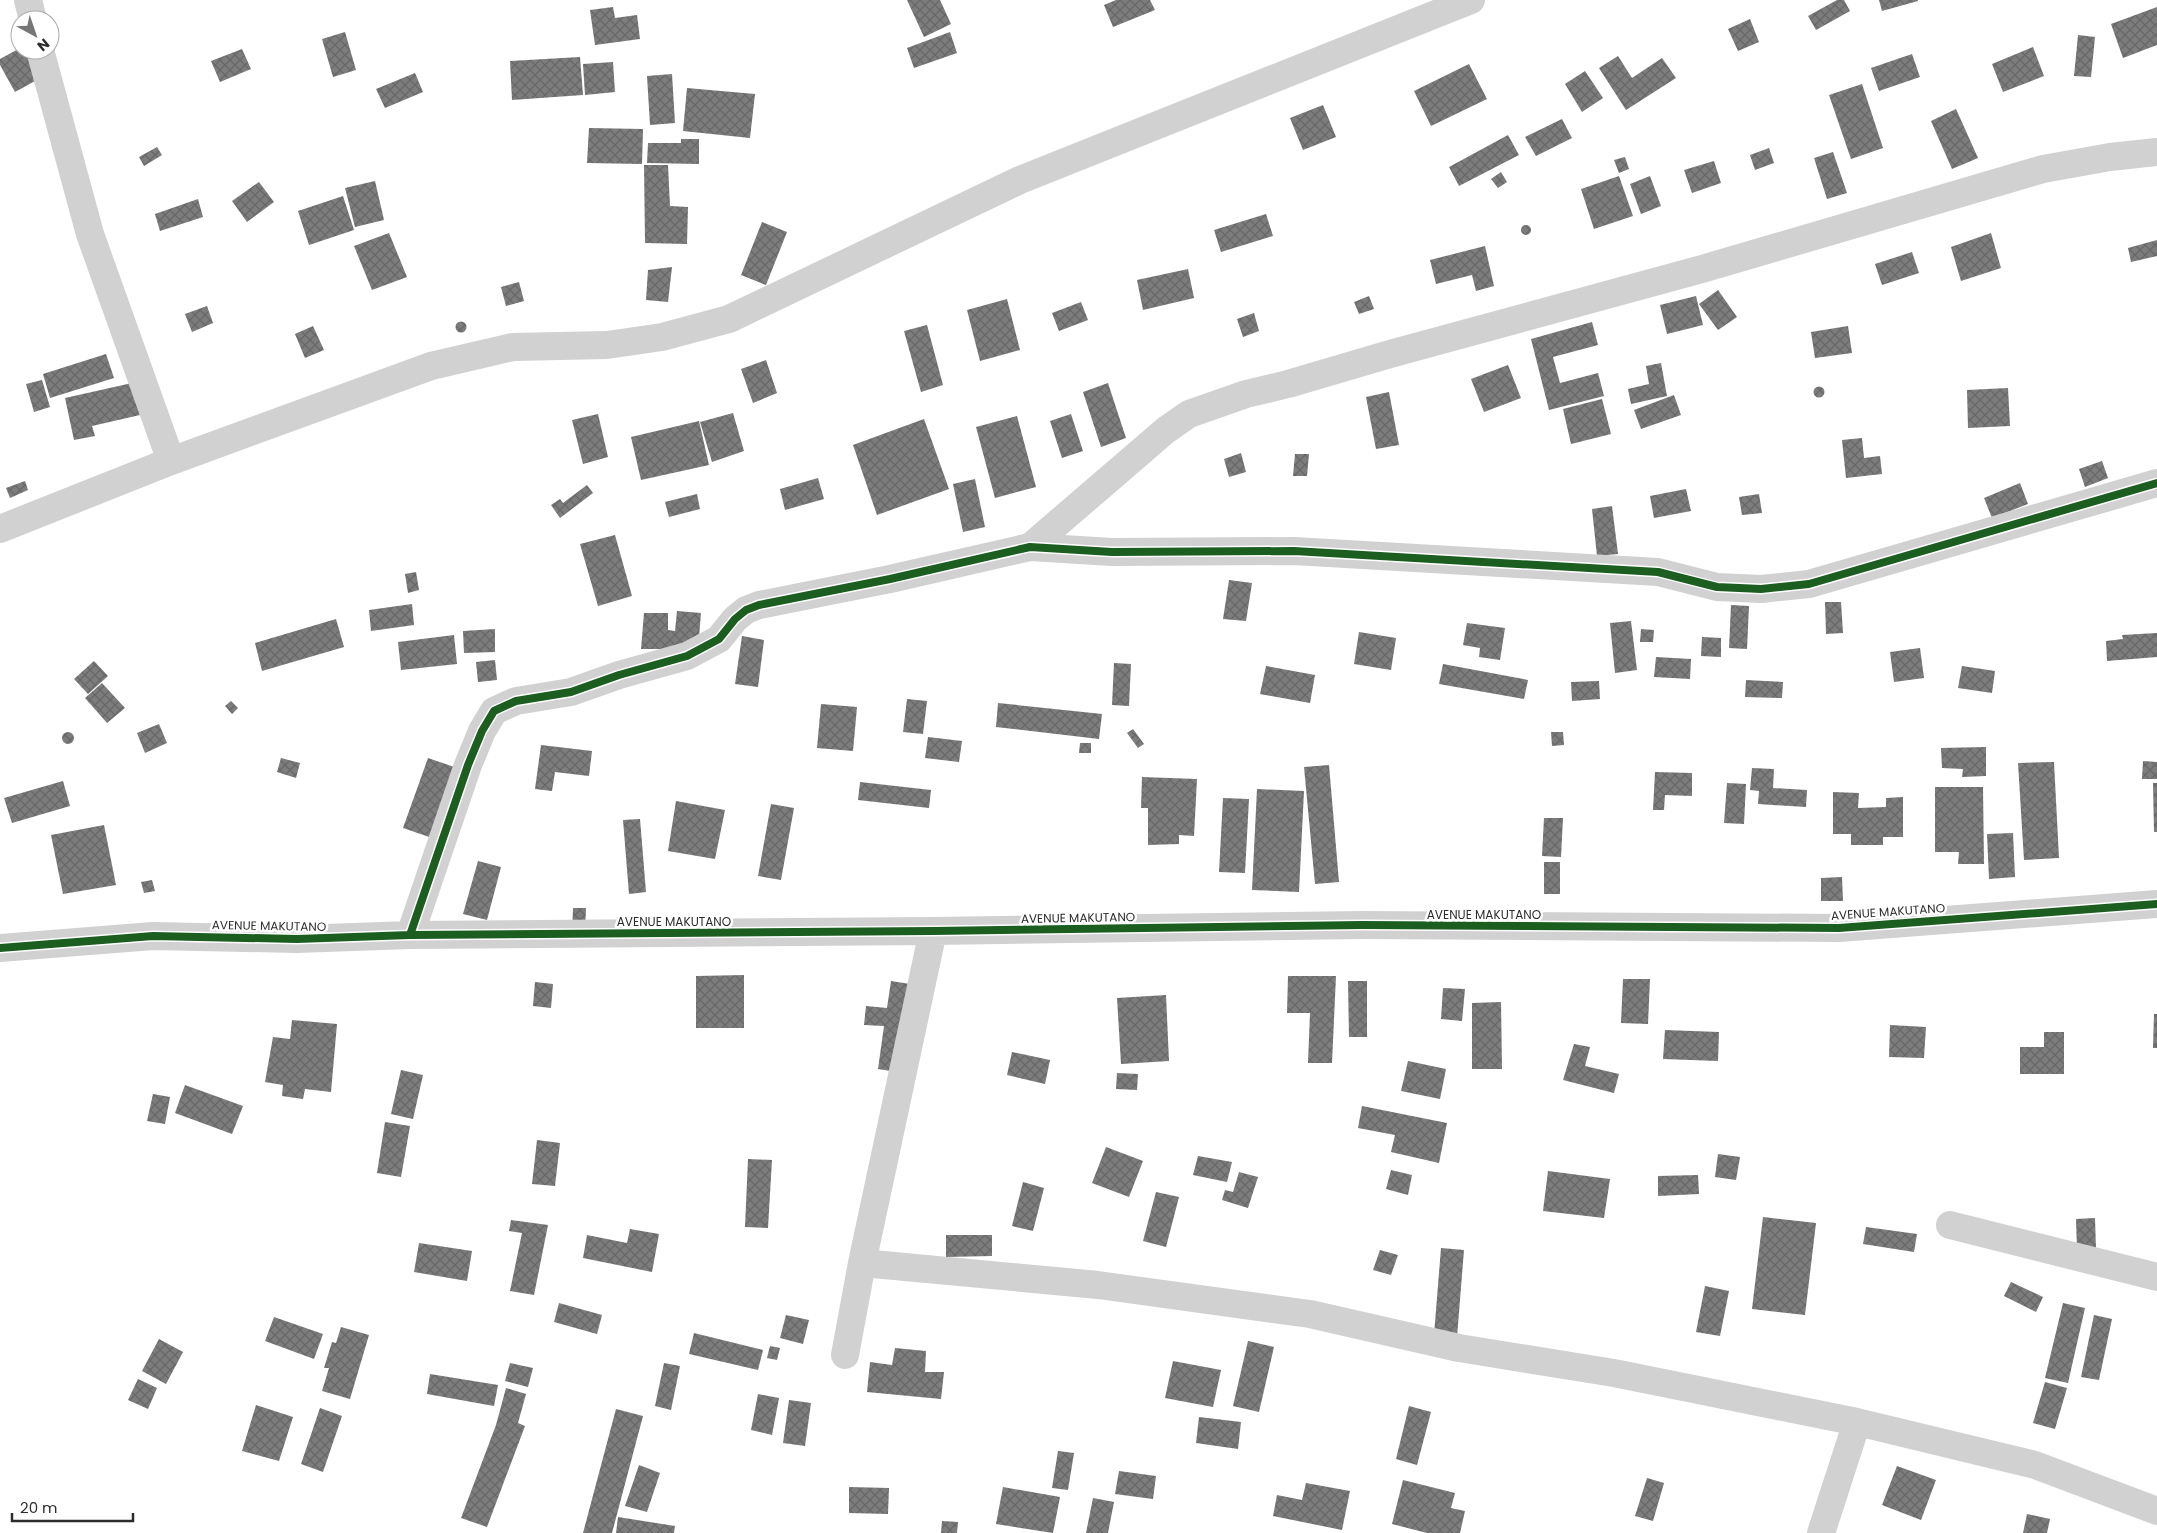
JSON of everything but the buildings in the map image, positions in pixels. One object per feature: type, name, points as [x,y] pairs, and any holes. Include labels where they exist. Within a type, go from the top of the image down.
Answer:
[{"type":"street","points":[[0,529],[171,461],[431,366],[513,347],[607,344],[662,337],[729,319],[1020,180],[1471,0]]},
{"type":"street","points":[[43,60],[90,234],[171,461]]},
{"type":"street","points":[[1030,547],[1166,430],[1189,414],[1211,405],[1702,269],[2043,169],[2110,156],[2157,152]]},
{"type":"street","points":[[410,935],[468,765],[482,730],[494,711],[516,701],[572,692],[619,675],[687,656],[719,639],[735,619],[746,610],[759,605],[890,579],[1030,547],[1112,552],[1294,551],[1500,562],[1658,572],[1717,587],[1761,589],[1809,584],[2157,483]]},
{"type":"street","name":"AVENUE MAKUTANO","points":[[0,948],[153,936],[296,939],[410,935],[933,932],[1362,925],[1839,928],[2157,904]]},
{"type":"street","points":[[845,1355],[862,1263],[933,932]]},
{"type":"street","points":[[1950,1225],[2157,1277]]},
{"type":"street","points":[[862,1263],[1098,1285],[1310,1314],[1460,1348],[1614,1373],[1857,1422],[2035,1465],[2157,1511]]},
{"type":"street","points":[[1821,1533],[1857,1422]]},
{"type":"cycle path","points":[[410,935],[468,765],[482,731],[494,711],[516,701],[571,692],[619,675],[687,656],[719,639],[735,619],[746,610],[759,605],[890,579],[1030,547],[1112,552],[1294,551],[1658,572],[1717,587],[1761,589],[1809,584],[2157,483]]},
{"type":"cycle path","points":[[0,948],[153,936],[297,939],[410,935],[1362,925],[1839,928],[2157,904]]}]
